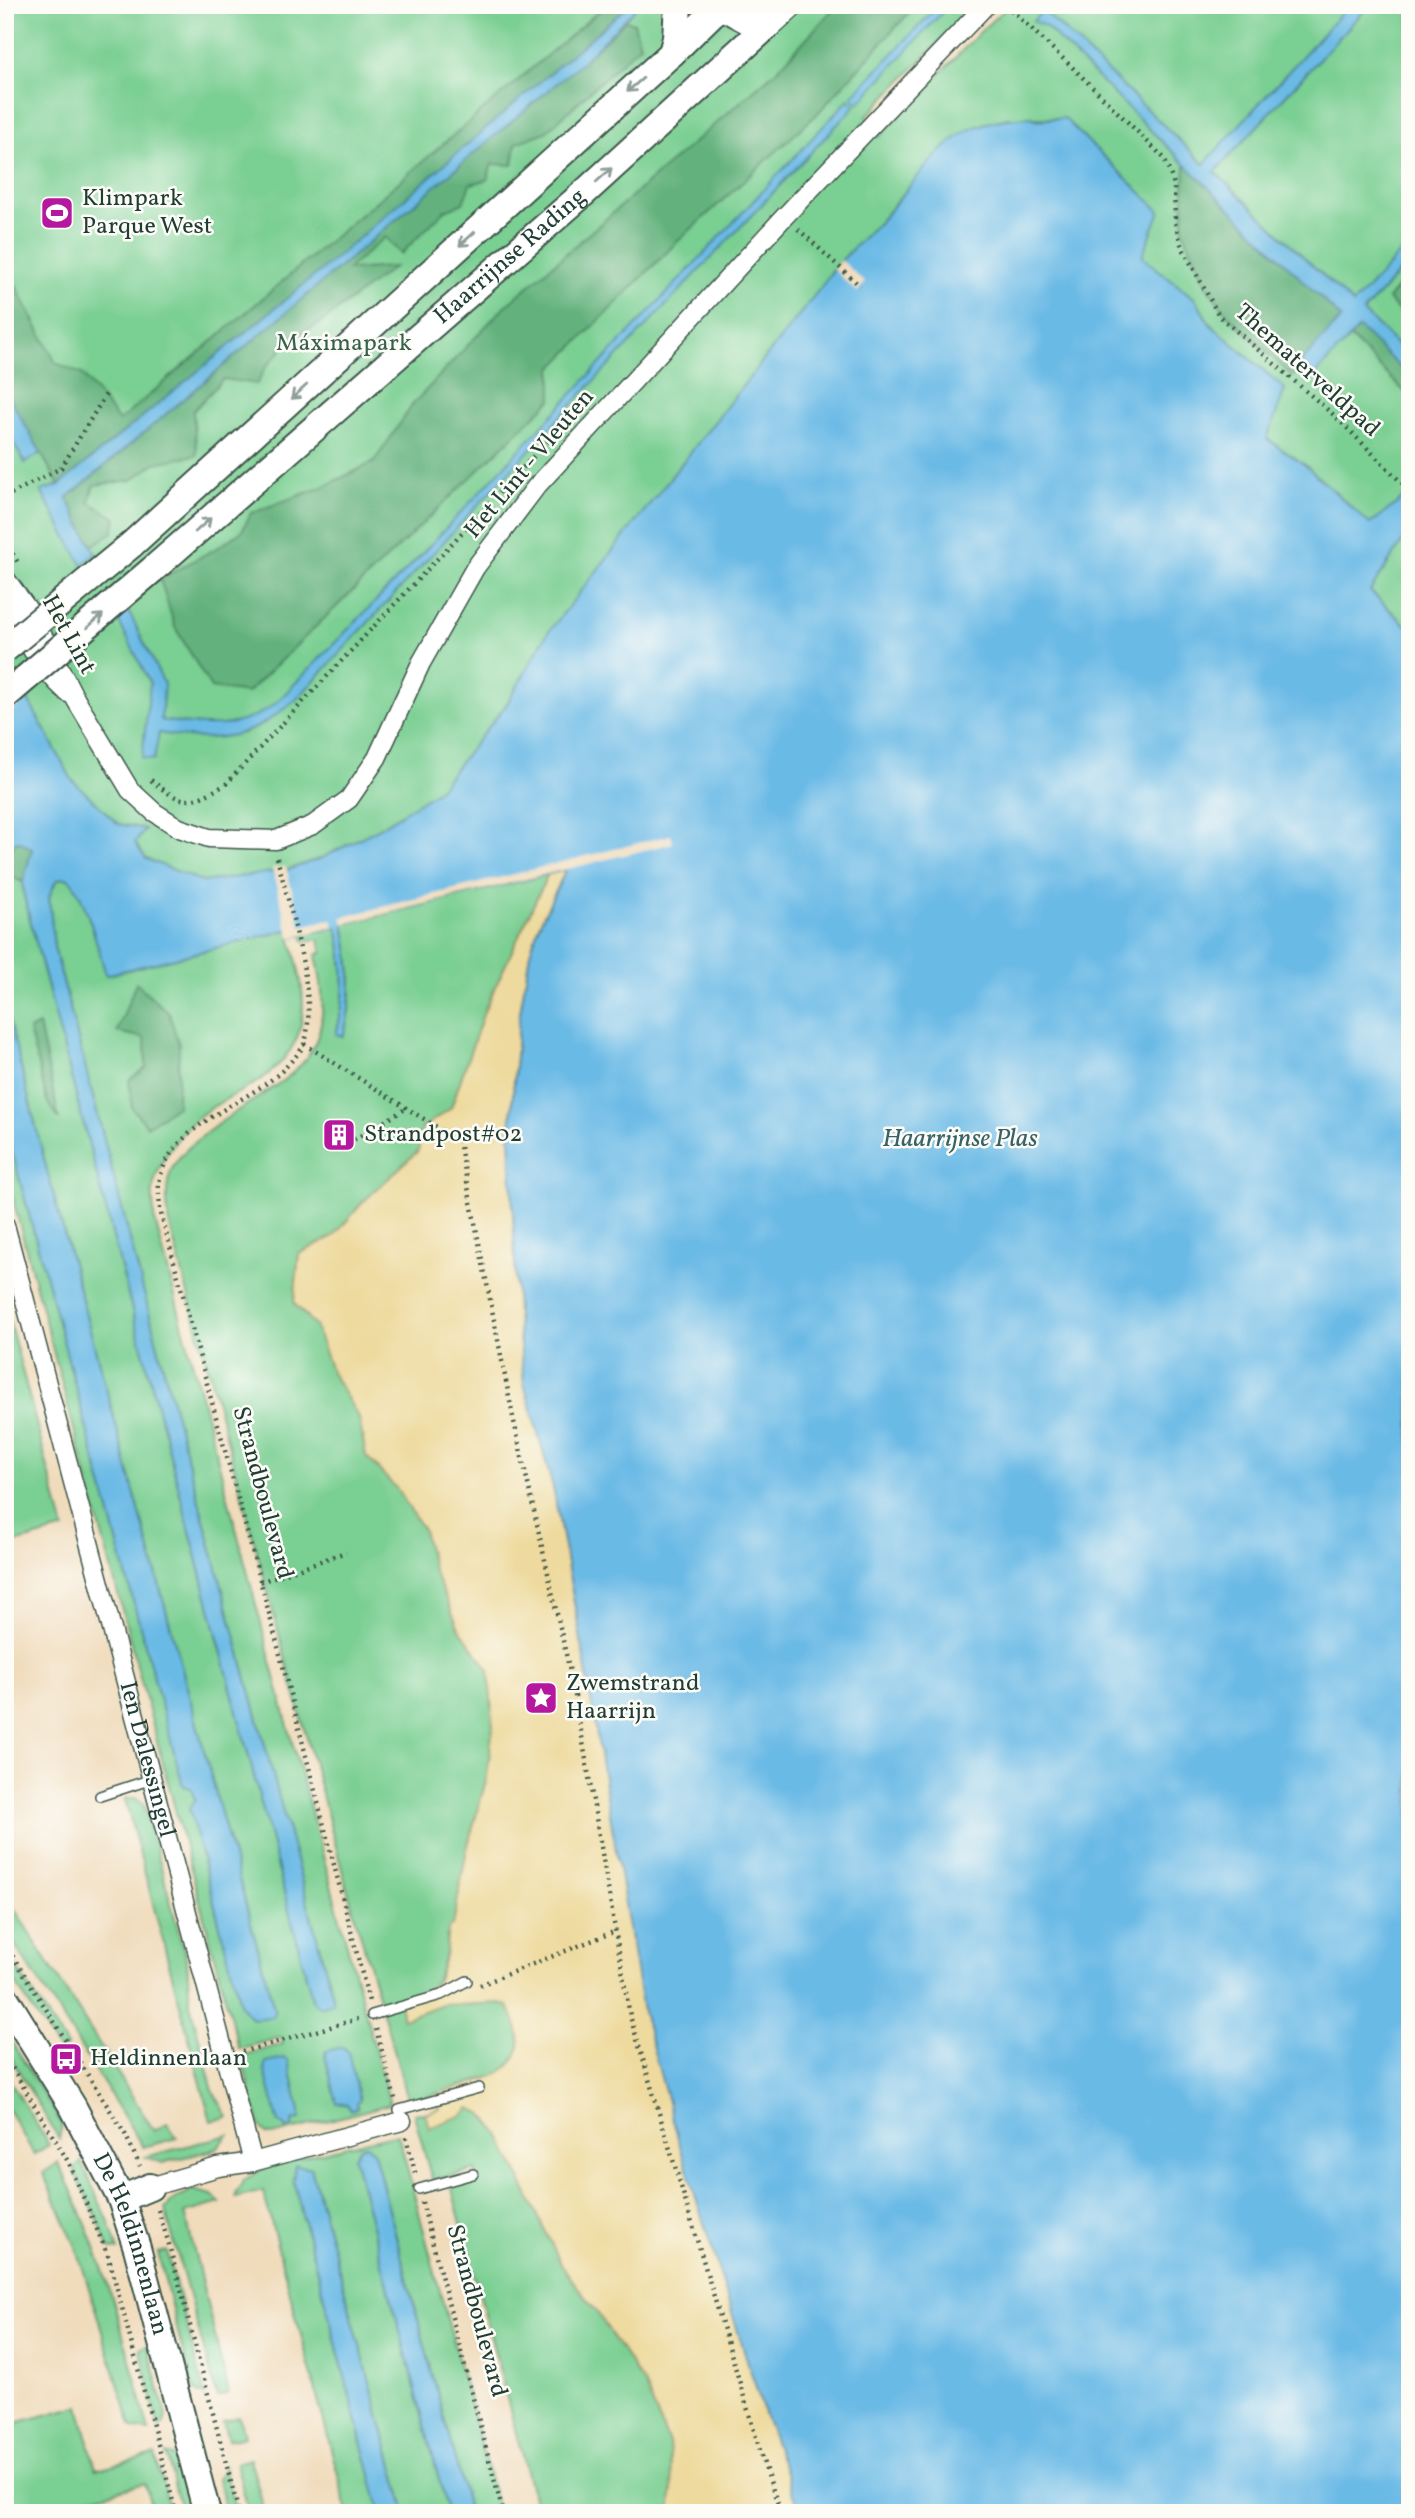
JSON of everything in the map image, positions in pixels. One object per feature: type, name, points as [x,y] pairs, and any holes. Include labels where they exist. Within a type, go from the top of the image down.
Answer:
[{"type":"main road","points":[[672,53],[677,30],[678,5]]},
{"type":"main road","name":"Haarrijnse Rading","points":[[5,696],[585,192],[790,5]]},
{"type":"main road","name":"Haarrijnse Rading","points":[[5,649],[131,545],[672,53],[716,7]]},
{"type":"main road","name":"De Heldinnenlaan","points":[[5,1998],[73,2106],[121,2199],[137,2248],[207,2513]]},
{"type":"main road","points":[[121,2199],[150,2187]]},
{"type":"street","points":[[750,5],[761,32]]},
{"type":"street","name":"Het Lint - Vleuten","points":[[76,700],[130,790],[153,812],[180,828],[209,838],[276,840],[313,825],[349,799],[377,758],[421,663],[475,568],[536,487],[785,216],[986,5]]},
{"type":"street","points":[[716,7],[761,32]]},
{"type":"street","name":"Het Lint","points":[[5,578],[32,615],[76,700]]},
{"type":"street","name":"Ien Dalessingel","points":[[5,1225],[253,2162]]},
{"type":"street","points":[[150,2187],[218,2167],[253,2162],[307,2147],[400,2115]]},
{"type":"lane","points":[[100,1796],[153,1778]]},
{"type":"lane","points":[[372,2015],[469,1985]]},
{"type":"lane","points":[[400,2115],[478,2088]]},
{"type":"lane","points":[[419,2189],[473,2174]]},
{"type":"path","name":"Thematerveldpad","points":[[1006,5],[1164,158],[1174,184],[1175,223],[1182,247],[1219,316],[1336,418],[1410,491]]},
{"type":"path","points":[[785,216],[860,286]]},
{"type":"path","points":[[148,777],[172,797],[196,801],[225,786],[597,388]]},
{"type":"path","points":[[5,498],[61,468],[106,394]]},
{"type":"path","points":[[5,542],[23,569]]},
{"type":"path","points":[[276,855],[296,936],[310,1012],[304,1044],[459,1141],[513,1417],[574,1690],[630,2016],[781,2513]]},
{"type":"path","name":"Strandboulevard","points":[[304,1044],[275,1078],[209,1118],[187,1136],[169,1156],[159,1183],[160,1210],[503,2513]]},
{"type":"path","points":[[348,1143],[407,1108]]},
{"type":"path","points":[[260,1582],[346,1552]]},
{"type":"path","points":[[469,1985],[616,1931]]},
{"type":"path","points":[[226,2057],[372,2015]]},
{"type":"path","name":"De Heldinnenlaan","points":[[5,2056],[69,2162],[109,2258],[176,2513]]},
{"type":"path","points":[[534,2513],[542,2511]]},
{"type":"green space","name":"Máximapark","points":[[5,5],[975,5],[867,116],[879,137],[1009,5],[1113,5],[1117,12],[1130,5],[1349,5],[1204,165],[1043,11],[1034,20],[1045,25],[1185,164],[1183,230],[1291,376],[1302,372],[1310,380],[1350,337],[1410,397],[1410,505],[1403,499],[1370,525],[1305,465],[1266,438],[1285,389],[1210,324],[1195,299],[1142,257],[1057,118],[1008,118],[983,124],[909,187],[833,269],[547,634],[507,704],[437,791],[376,830],[322,858],[287,870],[203,882],[146,859],[135,843],[145,829],[118,824],[72,780],[5,658]]},
{"type":"green space","points":[[606,5],[629,5],[330,263],[59,485],[5,390],[5,265],[56,363],[82,374],[119,421]]},
{"type":"green space","points":[[837,5],[916,5],[816,115],[677,242],[552,368],[552,399],[247,693],[211,688],[175,627],[160,579],[242,531],[251,513],[325,486],[374,462],[413,404],[501,310],[777,70]]},
{"type":"green space","points":[[1369,5],[1410,5],[1410,243],[1353,304],[1215,172]]},
{"type":"green space","points":[[626,20],[634,23],[640,45],[546,132],[516,143],[513,165],[492,164],[487,180],[470,184],[463,203],[445,210],[401,254],[385,237],[347,270],[394,267],[318,325],[294,336],[265,368],[257,384],[223,379],[193,411],[197,455],[155,463],[132,480],[94,485],[89,502],[116,518],[113,532],[92,546],[67,498],[583,61]]},
{"type":"green space","points":[[1185,164],[1342,319],[1299,366],[1302,372],[1292,376],[1227,314],[1207,287],[1183,230]]},
{"type":"green space","points":[[1410,260],[1410,274],[1388,299],[1410,323],[1410,357],[1363,312]]},
{"type":"green space","points":[[1410,274],[1410,323],[1388,299]]},
{"type":"green space","points":[[1359,327],[1410,377],[1410,397],[1350,337]]},
{"type":"green space","points":[[1410,530],[1410,629],[1370,591]]},
{"type":"green space","points":[[19,841],[32,849],[23,882],[5,874],[5,866],[14,842]]},
{"type":"green space","points":[[5,874],[23,882],[24,896],[313,2002],[333,1997],[179,1428],[54,947],[49,897],[56,881],[62,878],[69,879],[77,888],[92,925],[107,975],[288,930],[303,999],[296,1040],[278,1066],[256,1083],[205,1112],[180,1136],[165,1157],[155,1180],[154,1217],[390,2104],[273,2135],[266,2134],[259,2124],[241,2056],[283,2044],[281,2037],[239,2049],[5,1170],[5,1125],[183,1785],[191,1787],[195,1801],[189,1808],[241,2005],[252,2019],[275,2012],[47,1171],[5,1004]],"holes":[[[288,2061],[300,2118],[292,2121],[293,2126],[286,2129],[284,2124]]]},
{"type":"green space","points":[[548,874],[485,1009],[451,1108],[422,1128],[418,1151],[363,1202],[334,1237],[299,1254],[294,1303],[315,1326],[332,1373],[359,1418],[366,1456],[397,1489],[423,1530],[434,1572],[459,1628],[489,1670],[493,1725],[487,1777],[467,1849],[453,1925],[446,1937],[441,1970],[432,1986],[423,1994],[398,2001],[403,2019],[445,2003],[507,2005],[517,2024],[520,2043],[513,2060],[497,2075],[409,2102],[347,1888],[173,1240],[167,1187],[172,1168],[190,1147],[232,1114],[280,1083],[299,1067],[313,1049],[321,1025],[322,995],[316,955],[322,953],[319,939],[304,941],[303,934],[337,927],[344,980],[336,1033],[343,1036],[351,994],[344,924]]},
{"type":"green space","points":[[136,983],[169,1013],[179,1045],[177,1106],[147,1126],[132,1108],[129,1080],[146,1068],[145,1038],[117,1032]]},
{"type":"green space","points":[[39,1025],[59,1119],[47,1101],[29,1030]]},
{"type":"green space","points":[[5,1305],[64,1529],[5,1546]]},
{"type":"green space","points":[[135,1798],[144,1805],[187,1962],[190,2004],[213,2091],[228,2117],[211,2121],[125,1799]]},
{"type":"green space","points":[[5,1894],[154,2131],[167,2123],[177,2138],[143,2147],[5,1930]]},
{"type":"green space","points":[[5,1950],[67,2046],[59,2051],[5,1967]]},
{"type":"green space","points":[[5,2031],[62,2124],[59,2139],[5,2048]]},
{"type":"green space","points":[[5,2073],[49,2145],[34,2154],[5,2104]]},
{"type":"green space","points":[[470,2108],[482,2113],[499,2134],[562,2266],[599,2315],[645,2386],[669,2443],[673,2488],[670,2513],[537,2513],[451,2185],[477,2179],[475,2170],[432,2180],[414,2114],[425,2113],[430,2127]]},
{"type":"green space","points":[[398,2134],[499,2513],[469,2513],[374,2153],[366,2145],[360,2147],[354,2157],[448,2513],[406,2513],[311,2168],[295,2166],[293,2180],[381,2513],[348,2513],[263,2191],[236,2198],[244,2180],[272,2164]]},
{"type":"green space","points":[[228,2135],[217,2149],[162,2163],[146,2157]]},
{"type":"green space","points":[[81,2162],[108,2220],[118,2250],[108,2248],[99,2222],[75,2173],[75,2167]]},
{"type":"green space","points":[[58,2163],[74,2195],[100,2261],[149,2431],[131,2426],[77,2249],[43,2173]]},
{"type":"green space","points":[[195,2189],[212,2195],[220,2203],[185,2213],[229,2394],[217,2397],[165,2209],[176,2198]]},
{"type":"green space","points":[[167,2251],[205,2395],[198,2393],[191,2384],[158,2253]]},
{"type":"green space","points":[[148,2345],[166,2415],[164,2424],[159,2428],[140,2348]]},
{"type":"green space","points":[[79,2406],[96,2469],[155,2455],[171,2513],[153,2513],[145,2483],[29,2513],[5,2513],[5,2415],[8,2425]]},
{"type":"green space","points":[[239,2417],[244,2436],[228,2440],[223,2421]]},
{"type":"green space","points":[[166,2454],[179,2462],[192,2513],[182,2513]]},
{"type":"green space","points":[[250,2459],[265,2513],[249,2513],[236,2463]]},
{"type":"green space","points":[[224,2467],[236,2513],[225,2513],[218,2478]]},
{"type":"sand","name":"Zwemstrand Haarrijn","points":[[567,869],[539,925],[530,953],[519,1019],[510,1131],[517,1315],[524,1383],[553,1487],[579,1629],[727,2297],[765,2416],[801,2513],[670,2513],[673,2488],[669,2443],[645,2386],[599,2315],[562,2266],[499,2134],[482,2113],[470,2108],[463,2115],[429,2128],[425,2113],[440,2108],[437,2093],[491,2077],[513,2061],[518,2050],[519,2036],[507,2005],[445,2003],[403,2019],[398,2001],[419,1994],[432,1985],[444,1961],[447,1933],[453,1925],[467,1849],[487,1777],[493,1725],[489,1670],[459,1628],[434,1572],[423,1530],[397,1489],[366,1456],[359,1418],[332,1373],[315,1326],[294,1303],[299,1254],[334,1236],[363,1202],[418,1151],[422,1128],[451,1108],[485,1009],[548,874]]},
{"type":"water","points":[[629,5],[636,5],[634,10],[583,61],[67,498],[96,554],[82,565],[41,491],[59,485],[330,263]]},
{"type":"water","points":[[939,5],[949,5],[858,104],[852,96]]},
{"type":"water","points":[[1349,5],[1369,5],[1215,172],[1353,304],[1410,243],[1410,260],[1363,312],[1410,357],[1410,377],[1359,328],[1310,380],[1298,366],[1341,318],[1045,26],[1033,21],[1043,10],[1204,164]]},
{"type":"water","points":[[849,99],[855,106],[296,700],[261,725],[232,736],[196,738],[159,733],[154,760],[142,758],[150,683],[118,620],[128,610],[164,684],[161,720],[222,725],[236,723],[263,712],[277,702],[418,558]]},
{"type":"water","name":"Haarrijnse Plas","points":[[1033,117],[1034,120],[1064,118],[1160,211],[1142,257],[1195,299],[1210,324],[1285,389],[1267,439],[1305,465],[1370,524],[1404,498],[1410,505],[1410,530],[1370,591],[1410,629],[1410,2513],[801,2513],[765,2416],[727,2297],[682,2153],[643,2012],[553,1487],[524,1383],[517,1315],[510,1131],[519,1019],[530,953],[539,925],[566,870],[344,924],[351,981],[343,1037],[336,1034],[344,980],[337,927],[290,938],[288,930],[106,975],[84,906],[72,883],[66,878],[56,881],[49,897],[54,947],[179,1428],[333,1997],[333,2003],[319,2007],[313,2002],[24,896],[23,882],[32,849],[19,841],[14,842],[5,866],[5,658],[72,780],[118,824],[145,829],[135,843],[146,859],[203,882],[287,870],[322,858],[376,830],[437,791],[507,704],[547,634],[835,268],[929,164],[960,135],[995,121]]},
{"type":"water","points":[[5,390],[41,453],[25,463],[5,429]]},
{"type":"water","points":[[5,1004],[47,1171],[275,2012],[273,2017],[252,2019],[241,2006],[189,1808],[195,1800],[191,1788],[183,1786],[5,1125]]},
{"type":"water","points":[[343,2047],[348,2052],[360,2100],[357,2103],[358,2108],[350,2110],[348,2105],[337,2103],[325,2056],[326,2051]]},
{"type":"water","points":[[284,2058],[288,2060],[300,2111],[300,2119],[292,2121],[293,2126],[285,2129],[283,2124],[279,2124],[264,2068],[266,2062]]},
{"type":"water","points":[[367,2145],[374,2153],[469,2513],[448,2513],[354,2157],[360,2147]]},
{"type":"water","points":[[295,2165],[311,2168],[406,2513],[381,2513],[293,2180]]},
{"type":"pier","points":[[841,260],[865,283],[857,292],[833,269]]},
{"type":"pier","points":[[5,655],[30,696],[5,717]]},
{"type":"pier","points":[[671,835],[673,843],[344,924],[342,917]]},
{"type":"pier","points":[[286,867],[301,926],[332,919],[334,927],[290,938],[272,868]]},
{"type":"place","name":"Klimpark Parque West","points":[[57,213]]},
{"type":"place","name":"Strandpost#02","points":[[339,1135]]},
{"type":"place","name":"Zwemstrand Haarrijn","points":[[541,1698]]},
{"type":"place","name":"Heldinnenlaan","points":[[66,2059]]}]
